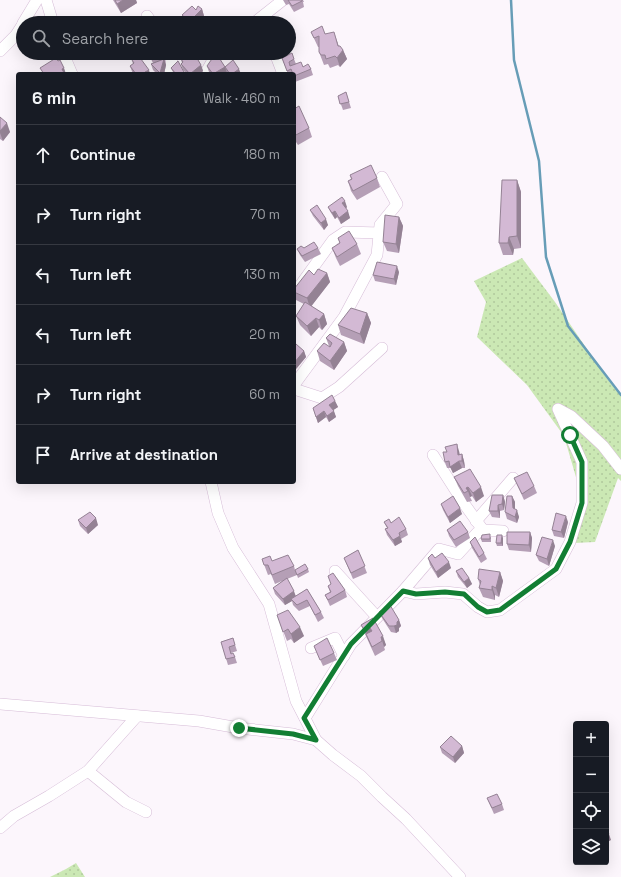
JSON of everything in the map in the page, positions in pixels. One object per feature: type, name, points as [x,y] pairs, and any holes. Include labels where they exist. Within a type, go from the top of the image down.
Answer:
[{"type":"street","points":[[27,16],[37,0]]},
{"type":"street","points":[[46,0],[51,16]]},
{"type":"street","points":[[268,16],[283,0]]},
{"type":"street","points":[[0,51],[16,35]]},
{"type":"street","points":[[66,60],[71,72]]},
{"type":"street","points":[[169,72],[172,60]]},
{"type":"street","points":[[206,72],[213,60]]},
{"type":"street","points":[[278,60],[282,72]]},
{"type":"street","points":[[296,382],[344,317],[377,255],[380,226],[397,204],[382,177]]},
{"type":"street","points":[[296,291],[333,240],[344,232],[380,233]]},
{"type":"street","points":[[296,390],[322,398],[339,387],[382,348]]},
{"type":"street","points":[[403,591],[416,594],[445,592],[464,594],[478,607],[487,612],[500,610],[556,569],[570,542],[582,503],[582,462],[558,409],[571,416],[603,446],[621,469]]},
{"type":"street","points":[[433,455],[464,505],[483,530]]},
{"type":"street","points":[[476,521],[513,478]]},
{"type":"street","points":[[211,484],[218,513],[233,548],[269,604],[296,701],[316,740],[361,776],[382,798],[406,819],[460,877]]},
{"type":"street","points":[[304,718],[351,644],[403,591],[439,549],[458,554],[477,533],[483,530],[503,531]]},
{"type":"street","points":[[335,571],[377,617]]},
{"type":"street","points":[[311,648],[334,638],[344,656]]},
{"type":"street","points":[[0,704],[198,721],[239,728],[293,734],[316,740]]},
{"type":"street","points":[[0,828],[14,816],[88,771],[137,716]]},
{"type":"street","points":[[88,771],[126,802],[146,812]]},
{"type":"green space","points":[[522,258],[555,302],[608,380],[621,396],[621,481],[618,478],[595,542],[574,543],[580,491],[564,436],[527,385],[477,337],[486,302],[474,281]]},
{"type":"green space","points":[[76,863],[85,877],[50,877],[66,869]]},
{"type":"building","points":[[115,0],[123,0],[117,4]]},
{"type":"building","points":[[288,0],[302,0],[302,1],[292,6]]},
{"type":"building","points":[[192,6],[196,10],[198,6],[202,9],[195,16],[182,15]]},
{"type":"building","points":[[322,26],[325,34],[334,32],[338,46],[340,46],[343,50],[337,58],[335,56],[326,59],[325,55],[321,55],[319,52],[319,36],[314,38],[311,32]]},
{"type":"building","points":[[53,60],[60,60],[64,68],[62,69],[64,72],[43,72],[40,68]]},
{"type":"building","points":[[132,60],[142,60],[149,70],[145,72],[134,72],[130,66],[134,63]]},
{"type":"building","points":[[161,60],[164,60],[160,72],[151,64]]},
{"type":"building","points":[[182,60],[198,60],[201,65],[192,72],[188,72],[181,64],[183,62]]},
{"type":"building","points":[[211,60],[220,60],[225,67],[216,72],[212,72],[207,66]]},
{"type":"building","points":[[233,60],[239,69],[235,72],[229,72],[225,67]]},
{"type":"building","points":[[283,60],[292,60],[289,62],[290,66],[301,62],[303,67],[308,64],[311,69],[296,75],[296,72],[292,72],[291,69],[287,71]]},
{"type":"building","points":[[178,61],[184,72],[174,72],[171,68]]},
{"type":"building","points":[[346,92],[349,102],[340,104],[338,96]]},
{"type":"building","points":[[299,106],[309,128],[296,135],[296,108]]},
{"type":"building","points":[[0,117],[7,123],[0,131]]},
{"type":"building","points":[[371,165],[377,178],[353,191],[348,181],[352,179],[350,175]]},
{"type":"building","points":[[502,180],[517,180],[517,236],[509,237],[508,243],[499,243]]},
{"type":"building","points":[[342,197],[345,201],[342,203],[348,211],[339,218],[335,211],[332,213],[328,207]]},
{"type":"building","points":[[317,205],[326,219],[321,223],[310,210]]},
{"type":"building","points":[[385,215],[399,217],[396,244],[383,242]]},
{"type":"building","points":[[349,231],[357,244],[337,257],[332,248],[340,243],[338,238]]},
{"type":"building","points":[[314,242],[318,248],[302,256],[297,249],[301,246],[304,248]]},
{"type":"building","points":[[377,262],[397,266],[394,279],[373,275]]},
{"type":"building","points":[[318,269],[327,273],[307,298],[296,293],[296,286],[309,270],[314,275]]},
{"type":"building","points":[[305,302],[324,314],[319,320],[316,318],[307,326],[296,316]]},
{"type":"building","points":[[351,308],[367,313],[360,334],[338,325]]},
{"type":"building","points":[[330,334],[344,342],[330,361],[317,351],[324,343],[330,347],[332,343],[326,338]]},
{"type":"building","points":[[296,344],[304,351],[296,361]]},
{"type":"building","points":[[332,395],[335,401],[329,405],[334,411],[327,416],[324,411],[316,417],[313,408]]},
{"type":"building","points":[[457,444],[458,455],[462,454],[462,461],[459,461],[450,467],[449,461],[445,462],[443,452],[447,452],[445,447]]},
{"type":"building","points":[[470,469],[481,487],[473,493],[468,487],[466,488],[468,491],[464,493],[454,477]]},
{"type":"building","points":[[527,472],[534,486],[522,494],[514,478]]},
{"type":"building","points":[[492,495],[503,495],[502,504],[498,505],[498,511],[489,511]]},
{"type":"building","points":[[453,496],[460,508],[448,517],[441,504]]},
{"type":"building","points":[[507,496],[512,496],[513,508],[517,510],[515,517],[505,512]]},
{"type":"building","points":[[90,512],[96,518],[86,528],[78,520]]},
{"type":"building","points":[[556,513],[566,516],[561,532],[552,530]]},
{"type":"building","points":[[399,517],[406,529],[399,533],[400,536],[393,540],[385,529],[388,528],[384,522],[389,519],[391,523]]},
{"type":"building","points":[[460,521],[468,532],[454,540],[447,530]]},
{"type":"building","points":[[507,532],[530,532],[529,545],[507,544]]},
{"type":"building","points":[[490,534],[490,539],[481,539],[482,535]]},
{"type":"building","points":[[497,535],[502,535],[501,543],[496,543]]},
{"type":"building","points":[[475,537],[484,553],[479,557],[470,542]]},
{"type":"building","points":[[542,537],[553,540],[547,559],[536,555]]},
{"type":"building","points":[[358,550],[365,566],[351,573],[344,558]]},
{"type":"building","points":[[442,553],[449,562],[436,572],[428,558],[432,554],[435,558]]},
{"type":"building","points":[[288,555],[294,566],[272,575],[268,565],[264,565],[262,559],[270,556],[272,561]]},
{"type":"building","points":[[305,564],[308,569],[297,575],[295,570]]},
{"type":"building","points":[[462,568],[469,578],[464,582],[456,571]]},
{"type":"building","points":[[479,569],[500,572],[496,588],[492,586],[492,590],[479,588],[481,581],[478,579]]},
{"type":"building","points":[[333,573],[345,590],[328,600],[325,595],[331,592],[328,586],[331,584],[328,576]]},
{"type":"building","points":[[287,578],[294,591],[283,599],[273,588]]},
{"type":"building","points":[[307,589],[321,612],[315,615],[307,600],[297,605],[291,599]]},
{"type":"building","points":[[390,605],[399,620],[397,625],[394,626],[389,626],[379,612]]},
{"type":"building","points":[[288,610],[300,627],[291,634],[288,629],[283,632],[277,615]]},
{"type":"building","points":[[373,618],[383,636],[381,637],[382,641],[372,647],[366,634],[372,631],[370,628],[366,632],[361,625]]},
{"type":"building","points":[[233,638],[235,645],[229,647],[231,654],[233,653],[235,657],[226,659],[221,642]]},
{"type":"building","points":[[327,638],[334,653],[320,660],[314,646]]},
{"type":"building","points":[[451,736],[462,746],[453,757],[440,747]]},
{"type":"building","points":[[497,794],[502,804],[492,808],[487,798]]},
{"type":"waterway","points":[[511,0],[514,60],[539,161],[546,257],[568,326],[621,395]]},
{"type":"route","points":[[239,728],[293,734],[316,740],[304,718],[351,644],[403,591],[416,594],[445,592],[464,594],[478,607],[487,612],[500,610],[556,569],[570,542],[582,503],[582,462],[570,435]]}]
